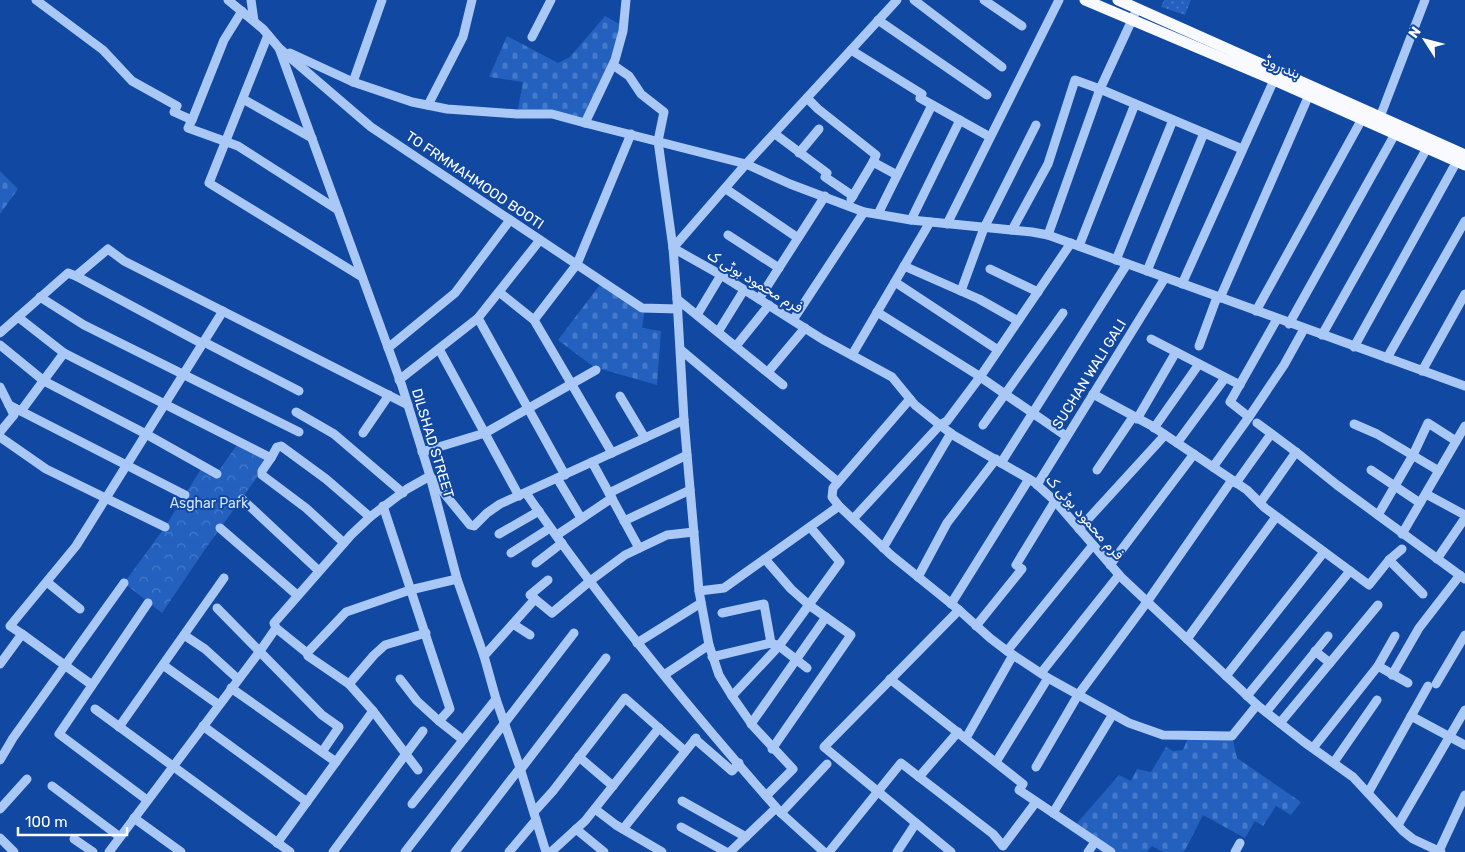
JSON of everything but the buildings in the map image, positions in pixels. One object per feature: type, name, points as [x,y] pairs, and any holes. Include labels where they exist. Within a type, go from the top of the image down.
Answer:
[{"type":"main road","name":"بند روڈ","points":[[1085,0],[1274,80],[1426,148],[1462,160]]},
{"type":"main road","name":"بند روڈ","points":[[1118,0],[1380,117],[1462,160]]},
{"type":"street","points":[[36,0],[103,50],[132,81],[177,106],[174,112],[192,120]]},
{"type":"street","name":"TO FRMMAHMOOD BOOTI","points":[[228,0],[254,21],[279,48],[371,127],[642,308],[678,309]]},
{"type":"street","points":[[251,0],[254,21]]},
{"type":"street","points":[[352,82],[382,0]]},
{"type":"street","points":[[428,105],[463,37],[472,0]]},
{"type":"street","points":[[532,37],[551,0]]},
{"type":"street","points":[[585,122],[612,65],[623,31],[626,0]]},
{"type":"street","points":[[672,248],[726,189],[746,164],[897,0]]},
{"type":"street","points":[[914,0],[1002,67]]},
{"type":"street","points":[[984,0],[1022,26]]},
{"type":"street","points":[[947,224],[1058,0]]},
{"type":"street","points":[[1380,117],[1425,0]]},
{"type":"street","points":[[1048,235],[1100,89],[1137,9]]},
{"type":"street","points":[[242,11],[224,40],[188,128],[238,146],[338,210]]},
{"type":"street","points":[[878,20],[987,96]]},
{"type":"street","points":[[268,35],[209,183],[362,277]]},
{"type":"street","points":[[279,48],[352,82],[412,102],[447,109],[552,114],[585,122],[746,164],[790,184],[864,212],[911,220],[1048,235],[1322,336],[1465,386]]},
{"type":"street","name":"DILSHAD STREET","points":[[279,48],[408,405],[430,476],[457,580],[484,656],[496,699],[546,852]]},
{"type":"street","points":[[851,50],[922,94],[920,98],[990,137]]},
{"type":"street","points":[[612,65],[629,76],[641,94],[664,112],[658,141],[678,309],[684,420],[699,591],[709,645],[719,675],[751,724],[793,769],[766,796]]},
{"type":"street","points":[[1012,230],[1048,164],[1075,80],[1242,149]]},
{"type":"street","points":[[1182,284],[1274,80]]},
{"type":"street","points":[[1199,346],[1218,298],[1309,96]]},
{"type":"street","points":[[807,98],[876,155],[847,206]]},
{"type":"street","points":[[243,99],[312,138]]},
{"type":"street","points":[[853,520],[946,420],[980,377],[1038,292],[1075,245],[1135,104]]},
{"type":"street","points":[[878,214],[932,105]]},
{"type":"street","points":[[1256,311],[1362,119]]},
{"type":"street","points":[[911,220],[960,120]]},
{"type":"street","points":[[1116,260],[1173,120]]},
{"type":"street","points":[[961,291],[984,228],[1036,125]]},
{"type":"street","points":[[798,153],[819,129]]},
{"type":"street","points":[[1147,271],[1204,133]]},
{"type":"street","points":[[534,320],[577,264],[631,134]]},
{"type":"street","points":[[775,134],[827,173],[825,177],[853,196]]},
{"type":"street","points":[[1289,324],[1395,134]]},
{"type":"street","points":[[1322,336],[1426,148]]},
{"type":"street","points":[[1354,347],[1462,160]]},
{"type":"street","points":[[873,162],[897,176]]},
{"type":"street","points":[[726,189],[798,238]]},
{"type":"street","points":[[759,299],[825,196]]},
{"type":"street","points":[[793,320],[864,212]]},
{"type":"street","points":[[388,348],[455,294],[510,220]]},
{"type":"street","points":[[1387,358],[1465,221]]},
{"type":"street","points":[[852,355],[930,222]]},
{"type":"street","points":[[728,235],[779,268]]},
{"type":"street","points":[[399,380],[478,318],[540,240]]},
{"type":"street","name":"فرم محمود بوٹی ک","points":[[672,248],[721,275],[805,328],[892,377],[910,399],[950,433],[1033,482],[1055,502],[1118,575],[1247,696],[1312,748],[1353,777],[1413,839],[1440,852]]},
{"type":"street","points":[[76,276],[108,249],[124,261],[408,405]]},
{"type":"street","points":[[918,577],[947,523],[998,461],[1033,413],[1128,264]]},
{"type":"street","points":[[904,266],[979,299],[1018,321]]},
{"type":"street","points":[[990,269],[1038,292]]},
{"type":"street","points":[[0,333],[68,273],[299,392]]},
{"type":"street","points":[[697,315],[721,275]]},
{"type":"street","name":"SUCHAN WALI GALI","points":[[951,604],[1066,436],[1165,278]]},
{"type":"street","points":[[895,282],[998,350]]},
{"type":"street","points":[[718,332],[744,290]]},
{"type":"street","points":[[498,292],[534,320],[612,453]]},
{"type":"street","points":[[1422,371],[1462,307],[1465,294]]},
{"type":"street","points":[[40,297],[84,325],[299,432]]},
{"type":"street","points":[[677,299],[783,385]]},
{"type":"street","points":[[736,346],[769,305]]},
{"type":"street","points":[[92,685],[10,626],[76,546],[223,311]]},
{"type":"street","points":[[878,312],[980,377],[1066,436]]},
{"type":"street","points":[[982,424],[1063,313]]},
{"type":"street","points":[[18,317],[64,353],[272,458]]},
{"type":"street","points":[[478,318],[528,409],[581,518]]},
{"type":"street","points":[[1250,417],[1230,402],[1277,319]]},
{"type":"street","points":[[768,372],[805,328]]},
{"type":"street","points":[[1213,467],[1250,417],[1284,365],[1304,329]]},
{"type":"street","points":[[1151,339],[1240,385]]},
{"type":"street","points":[[0,345],[44,381],[146,434],[217,474]]},
{"type":"street","points":[[439,349],[484,433],[522,494],[539,511],[637,642],[778,811],[824,852]]},
{"type":"street","points":[[681,350],[838,482]]},
{"type":"street","points":[[1097,470],[1135,418],[1176,352]]},
{"type":"street","points":[[21,411],[64,353]]},
{"type":"street","points":[[1154,428],[1199,364]]},
{"type":"street","points":[[422,452],[484,433],[596,370]]},
{"type":"street","points":[[1177,443],[1225,378]]},
{"type":"street","points":[[0,387],[14,415],[0,432]]},
{"type":"street","points":[[1093,394],[1154,428],[1247,490],[1276,517],[1370,586],[1389,560],[1402,549]]},
{"type":"street","points":[[363,433],[388,395]]},
{"type":"street","points":[[620,396],[645,438]]},
{"type":"street","points":[[910,399],[833,488],[832,497],[839,506],[883,548],[1010,653],[1044,676],[1129,723],[1163,735],[1232,736],[1257,705]]},
{"type":"street","points":[[9,405],[185,495]]},
{"type":"street","points":[[296,412],[334,434],[403,492]]},
{"type":"street","points":[[418,770],[373,711],[348,684],[308,656],[306,652],[276,628],[274,623],[344,543],[370,517],[403,492],[430,476],[472,526],[474,526],[487,513],[500,504],[684,420]]},
{"type":"street","points":[[1257,423],[1402,534],[1462,577],[1419,628],[1392,675]]},
{"type":"street","points":[[1378,515],[1396,487],[1428,423],[1456,441]]},
{"type":"street","points":[[1354,424],[1377,434],[1439,471]]},
{"type":"street","points":[[1402,534],[1465,426]]},
{"type":"street","points":[[883,548],[950,433]]},
{"type":"street","points":[[1036,767],[1078,695],[1271,434]]},
{"type":"street","points":[[1079,529],[1165,435]]},
{"type":"street","points":[[0,436],[46,469],[165,527]]},
{"type":"street","points":[[344,543],[306,508],[262,475],[262,471],[272,458],[277,447],[281,446],[326,479],[370,517]]},
{"type":"street","points":[[1260,503],[1296,452]]},
{"type":"street","points":[[1110,565],[1194,454]]},
{"type":"street","points":[[511,553],[581,518],[610,496],[687,455]]},
{"type":"street","points":[[592,462],[639,548]]},
{"type":"street","points":[[1372,470],[1420,503]]},
{"type":"street","points":[[624,521],[690,490]]},
{"type":"street","points":[[1426,494],[1465,516],[1437,559]]},
{"type":"street","points":[[242,499],[319,572]]},
{"type":"street","points":[[976,626],[1022,569],[1016,565],[1055,502]]},
{"type":"street","points":[[383,506],[450,708],[439,721]]},
{"type":"street","points":[[699,591],[724,588],[839,506]]},
{"type":"street","points":[[499,534],[539,511]]},
{"type":"street","points":[[1187,640],[1276,517]]},
{"type":"street","points":[[220,528],[298,596]]},
{"type":"street","points":[[732,696],[809,605],[840,562],[810,528]]},
{"type":"street","points":[[548,580],[530,594],[552,613],[625,555],[668,535],[694,532]]},
{"type":"street","points":[[536,563],[562,544]]},
{"type":"street","points":[[966,738],[1010,653],[1093,546]]},
{"type":"street","points":[[1226,676],[1324,552]]},
{"type":"street","points":[[765,559],[791,589],[809,605],[852,635],[772,748]]},
{"type":"street","points":[[1389,560],[1423,594]]},
{"type":"street","points":[[1247,696],[1350,571]]},
{"type":"street","points":[[996,762],[1044,676],[1118,575]]},
{"type":"street","points":[[119,727],[224,578]]},
{"type":"street","points":[[306,652],[346,612],[410,590],[457,580]]},
{"type":"street","points":[[47,582],[80,610]]},
{"type":"street","points":[[0,760],[124,583]]},
{"type":"street","points":[[484,656],[535,599]]},
{"type":"street","points":[[148,603],[59,734],[148,800]]},
{"type":"street","points":[[637,642],[701,603]]},
{"type":"street","points":[[722,613],[764,604],[775,644],[807,668]]},
{"type":"street","points":[[1280,723],[1378,605]]},
{"type":"street","points":[[217,608],[322,715],[339,727],[322,752]]},
{"type":"street","points":[[952,852],[824,747],[959,610]]},
{"type":"street","points":[[751,724],[826,617]]},
{"type":"street","points":[[512,624],[530,635]]},
{"type":"street","points":[[109,852],[276,628]]},
{"type":"street","points":[[348,684],[385,645],[426,633]]},
{"type":"street","points":[[404,852],[574,633]]},
{"type":"street","points":[[0,664],[22,634]]},
{"type":"street","points":[[184,635],[205,650],[238,679]]},
{"type":"street","points":[[1368,793],[1411,716],[1465,635]]},
{"type":"street","points":[[1266,712],[1328,636]]},
{"type":"street","points":[[1312,748],[1378,666],[1395,636]]},
{"type":"street","points":[[712,657],[775,644]]},
{"type":"street","points":[[664,675],[709,645]]},
{"type":"street","points":[[1315,651],[1330,663]]},
{"type":"street","points":[[455,852],[606,658]]},
{"type":"street","points":[[163,665],[219,705]]},
{"type":"street","points":[[1378,666],[1408,683]]},
{"type":"street","points":[[400,679],[417,702],[463,740]]},
{"type":"street","points":[[890,679],[1023,784],[1019,790],[1111,852]]},
{"type":"street","points":[[231,688],[336,762]]},
{"type":"street","points":[[509,852],[553,791],[626,698],[685,751]]},
{"type":"street","points":[[412,804],[496,699]]},
{"type":"street","points":[[1334,762],[1377,700]]},
{"type":"street","points":[[94,709],[290,852]]},
{"type":"street","points":[[1398,825],[1465,710]]},
{"type":"street","points":[[277,843],[373,711]]},
{"type":"street","points":[[1053,813],[1113,714]]},
{"type":"street","points":[[1411,716],[1465,745]]},
{"type":"street","points":[[203,726],[307,802]]},
{"type":"street","points":[[551,852],[595,808],[659,728]]},
{"type":"street","points":[[333,852],[422,731]]},
{"type":"street","points":[[919,777],[958,732]]},
{"type":"street","points":[[624,829],[695,739],[732,772],[739,763]]},
{"type":"street","points":[[579,757],[613,786]]},
{"type":"street","points":[[830,852],[901,763],[993,834],[1000,849],[1036,802]]},
{"type":"street","points":[[730,852],[778,811],[827,764]]},
{"type":"street","points":[[0,809],[27,779]]},
{"type":"street","points":[[52,786],[120,837]]},
{"type":"street","points":[[1440,852],[1465,794]]},
{"type":"street","points":[[682,801],[746,837]]},
{"type":"street","points":[[595,808],[624,829],[662,852]]},
{"type":"street","points":[[134,818],[180,852]]},
{"type":"street","points":[[897,852],[916,823]]},
{"type":"street","points":[[681,827],[726,852]]},
{"type":"street","points":[[576,829],[604,852]]},
{"type":"street","points":[[0,838],[14,852]]},
{"type":"street","points":[[74,839],[93,852]]},
{"type":"street","points":[[1088,852],[1095,842]]},
{"type":"street","points":[[1235,852],[1240,843]]},
{"type":"green space","points":[[1164,0],[1191,0],[1185,15],[1161,7]]},
{"type":"green space","points":[[605,16],[623,26],[623,31],[585,123],[552,114],[517,114],[523,82],[489,77],[507,36],[558,63],[570,57]]},
{"type":"green space","points":[[0,171],[18,189],[0,214]]},
{"type":"green space","points":[[602,282],[645,308],[642,328],[661,331],[657,385],[594,367],[558,340]]},
{"type":"green space","name":"Asghar Park","points":[[239,442],[271,458],[162,613],[124,583],[165,527],[201,469],[215,476]]},
{"type":"green space","points":[[1189,735],[1232,736],[1237,758],[1301,802],[1291,815],[1276,806],[1263,826],[1255,821],[1245,838],[1203,815],[1184,852],[1163,852],[1152,846],[1147,852],[1110,852],[1071,830],[1119,775],[1131,781],[1137,769],[1151,772],[1166,747],[1173,751],[1183,750]]}]
